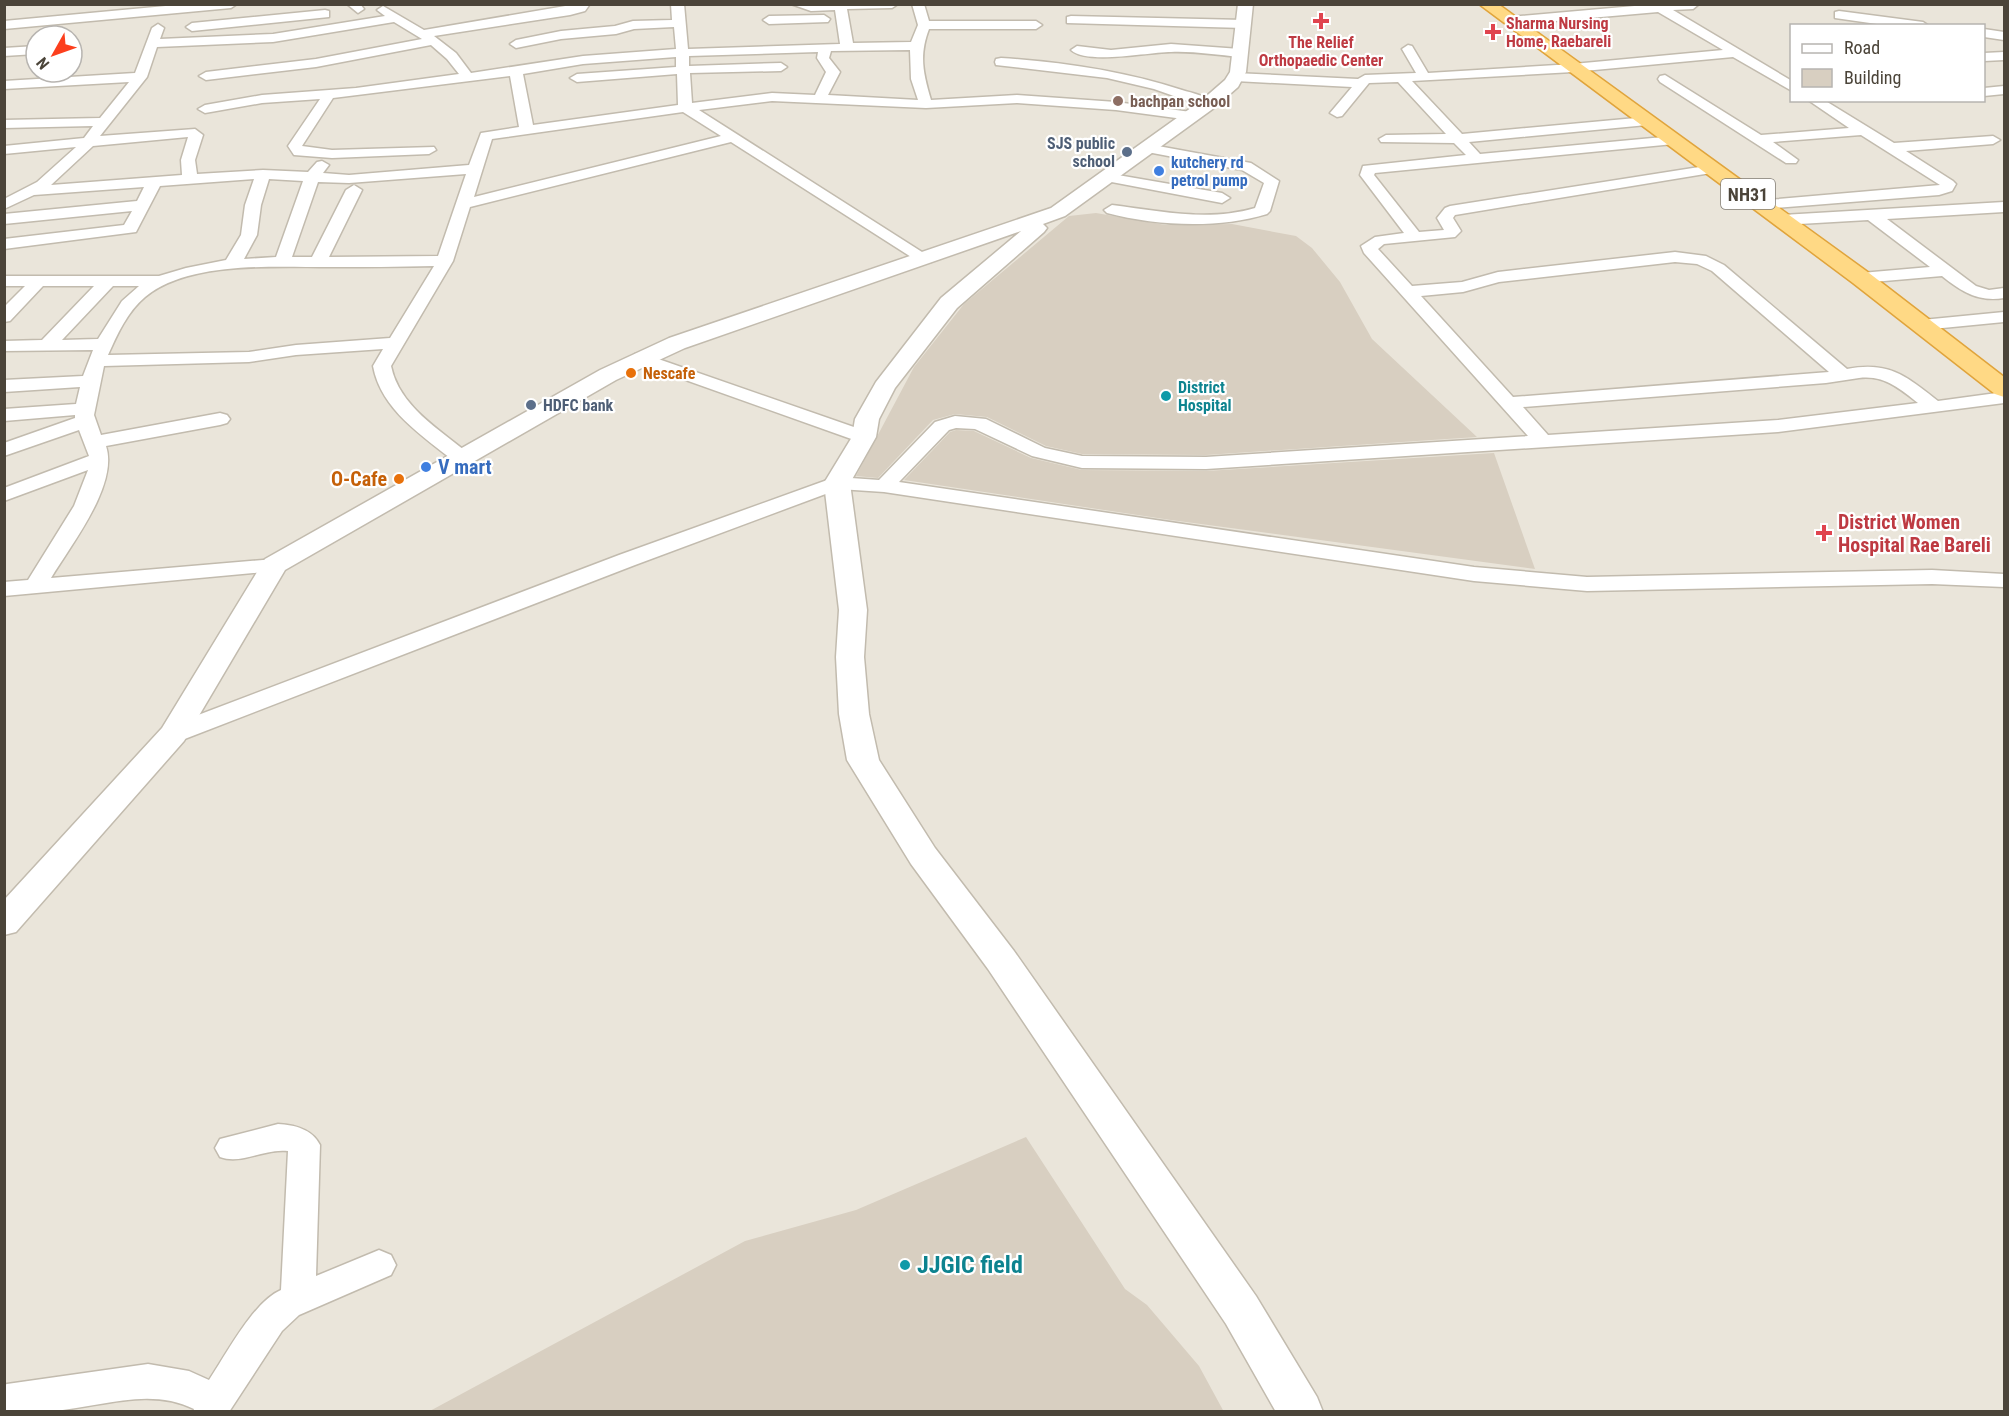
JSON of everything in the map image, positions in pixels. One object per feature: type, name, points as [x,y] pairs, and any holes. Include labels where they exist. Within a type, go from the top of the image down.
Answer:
[{"type":"highway","name":"NH31","points":[[1487,4],[1861,278],[2004,389]]},
{"type":"street","points":[[65,24],[75,4]]},
{"type":"street","points":[[4,25],[167,8],[231,4]]},
{"type":"street","points":[[420,34],[570,11],[581,8],[584,4]]},
{"type":"street","points":[[678,4],[676,6],[684,38],[685,108]]},
{"type":"street","points":[[797,4],[843,15]]},
{"type":"street","points":[[769,26],[843,15],[892,4]]},
{"type":"street","points":[[918,4],[924,25],[916,46],[918,79],[926,104]]},
{"type":"street","points":[[96,151],[103,122],[140,78],[153,43],[168,28],[282,19],[380,5],[433,41],[455,60],[467,77]]},
{"type":"street","points":[[1509,21],[1693,5]]},
{"type":"street","points":[[167,8],[168,28]]},
{"type":"street","points":[[1661,8],[1790,86]]},
{"type":"street","points":[[1071,20],[1245,14],[1240,53],[1232,83],[1200,110],[1017,243],[949,303],[884,387],[867,419],[864,437],[837,483],[853,610],[850,657],[854,714],[863,759],[923,856],[1001,960],[1241,1310],[1301,1412]]},
{"type":"street","points":[[843,15],[847,47]]},
{"type":"street","points":[[1839,15],[1884,23]]},
{"type":"street","points":[[153,43],[273,38],[396,18]]},
{"type":"street","points":[[516,44],[561,35],[616,30],[633,25],[684,38],[825,47],[916,46]]},
{"type":"street","points":[[924,25],[1036,26]]},
{"type":"street","points":[[1985,33],[2004,36]]},
{"type":"street","points":[[205,109],[262,99],[328,94],[516,71],[684,38]]},
{"type":"street","points":[[206,76],[316,63],[433,41]]},
{"type":"street","points":[[820,98],[834,72],[823,58],[825,47]]},
{"type":"street","points":[[1077,50],[1111,54],[1171,48],[1240,53]]},
{"type":"street","points":[[1408,49],[1424,76]]},
{"type":"street","points":[[4,52],[24,51]]},
{"type":"street","points":[[1337,113],[1360,83],[1371,77],[1402,78],[1573,68],[1737,53]]},
{"type":"street","points":[[1985,57],[2004,56]]},
{"type":"street","points":[[1001,62],[1115,76],[1169,90],[1200,110]]},
{"type":"street","points":[[577,78],[683,70],[781,67]]},
{"type":"street","points":[[516,71],[527,131]]},
{"type":"street","points":[[1235,77],[1360,83]]},
{"type":"street","points":[[4,85],[140,78]]},
{"type":"street","points":[[1402,78],[1476,158]]},
{"type":"street","points":[[1665,79],[1791,160]]},
{"type":"street","points":[[1985,92],[2004,90]]},
{"type":"street","points":[[328,94],[324,105],[295,146],[299,152],[332,154],[429,150]]},
{"type":"street","points":[[462,458],[400,404],[386,386],[382,366],[445,261],[486,136],[772,97],[926,104],[1028,99],[1200,110]]},
{"type":"street","points":[[1761,204],[1947,188],[1948,184],[1943,180],[1817,102]]},
{"type":"street","points":[[685,108],[925,259]]},
{"type":"street","points":[[1386,139],[1458,139],[1564,131],[1647,121]]},
{"type":"street","points":[[4,124],[103,122]]},
{"type":"street","points":[[1758,139],[1863,131]]},
{"type":"street","points":[[5,208],[32,191],[72,159],[96,151],[190,132],[196,135],[188,160],[190,178]]},
{"type":"street","points":[[463,204],[725,141],[732,136]]},
{"type":"street","points":[[1415,237],[1367,175],[1368,170],[1674,140]]},
{"type":"street","points":[[1891,148],[1994,140]]},
{"type":"street","points":[[4,150],[96,151],[192,146]]},
{"type":"street","points":[[1112,210],[1218,220],[1250,216],[1262,211],[1272,181],[1246,166],[1147,148]]},
{"type":"street","points":[[282,262],[312,177],[332,154]]},
{"type":"street","points":[[32,191],[262,174],[349,179],[475,169]]},
{"type":"street","points":[[1544,442],[1406,292],[1369,246],[1372,242],[1380,240],[1443,235],[1453,231],[1445,218],[1450,211],[1712,169]]},
{"type":"street","points":[[233,263],[249,236],[253,205],[262,174]]},
{"type":"street","points":[[1106,177],[1222,198]]},
{"type":"street","points":[[4,244],[124,231],[132,227],[155,181]]},
{"type":"street","points":[[1218,220],[1226,182]]},
{"type":"street","points":[[318,262],[354,190]]},
{"type":"street","points":[[5,208],[143,205]]},
{"type":"street","points":[[1782,220],[2004,207]]},
{"type":"street","points":[[4,589],[274,565],[641,358],[677,343],[1058,212]]},
{"type":"street","points":[[1871,214],[1978,294],[2004,293]]},
{"type":"street","points":[[1406,292],[1463,287],[1486,279],[1675,257],[1700,259],[1718,268],[1844,376]]},
{"type":"street","points":[[35,586],[95,484],[98,450],[86,415],[91,381],[113,326],[146,288],[163,281],[233,263],[445,261]]},
{"type":"street","points":[[1861,278],[1945,271]]},
{"type":"street","points":[[4,281],[163,281]]},
{"type":"street","points":[[4,317],[39,281]]},
{"type":"street","points":[[47,345],[108,281]]},
{"type":"street","points":[[1922,325],[2004,317]]},
{"type":"street","points":[[4,346],[47,345],[101,353],[249,357],[296,350],[396,343]]},
{"type":"street","points":[[641,358],[864,437]]},
{"type":"street","points":[[1508,403],[1872,372],[1887,374],[1935,407]]},
{"type":"street","points":[[4,386],[91,381]]},
{"type":"street","points":[[884,486],[942,426],[955,422],[979,423],[1039,452],[1082,462],[1245,462],[1778,426],[2004,398]]},
{"type":"street","points":[[4,415],[86,415]]},
{"type":"street","points":[[4,450],[86,415]]},
{"type":"street","points":[[4,495],[98,450],[220,419]]},
{"type":"street","points":[[172,734],[627,560],[837,483],[884,486],[1474,574],[1587,584],[1932,577],[2004,581]]},
{"type":"street","points":[[4,923],[172,734],[274,565]]},
{"type":"street","points":[[231,1148],[283,1136],[297,1138],[304,1145],[298,1298]]},
{"type":"street","points":[[8,1401],[148,1381],[189,1388],[213,1406],[270,1320],[287,1304],[379,1265]]},
{"type":"shaded area","points":[[5,5],[2004,5],[2004,1411],[5,1411]]},
{"type":"building","name":"District Hospital","points":[[1096,213],[1166,225],[1232,224],[1296,236],[1312,248],[1340,282],[1372,339],[1477,437],[1206,455],[1082,454],[1046,446],[987,417],[955,414],[933,420],[878,478],[856,476],[914,367],[964,304],[1069,216]]},
{"type":"building","points":[[974,431],[1031,458],[1082,470],[1206,471],[1494,453],[1535,569],[1171,520],[904,480],[950,432]]},
{"type":"building","name":"JJGIC field","points":[[1026,1137],[1125,1289],[1147,1305],[1199,1366],[1224,1412],[428,1412],[745,1241],[856,1210]]},
{"type":"place","name":"The Relief Orthopaedic Center","points":[[1321,21]]},
{"type":"place","name":"Sharma Nursing Home, Raebareli","points":[[1493,32]]},
{"type":"place","name":"bachpan school","points":[[1118,101]]},
{"type":"place","name":"SJS public school","points":[[1127,152]]},
{"type":"place","name":"kutchery rd petrol pump","points":[[1159,171]]},
{"type":"place","name":"Nescafe","points":[[631,373]]},
{"type":"place","name":"District Hospital","points":[[1166,396]]},
{"type":"place","name":"HDFC bank","points":[[531,405]]},
{"type":"place","name":"V mart","points":[[426,467]]},
{"type":"place","name":"O-Cafe","points":[[399,479]]},
{"type":"place","name":"District Women Hospital Rae Bareli","points":[[1824,533]]},
{"type":"place","name":"JJGIC field","points":[[905,1265]]}]
